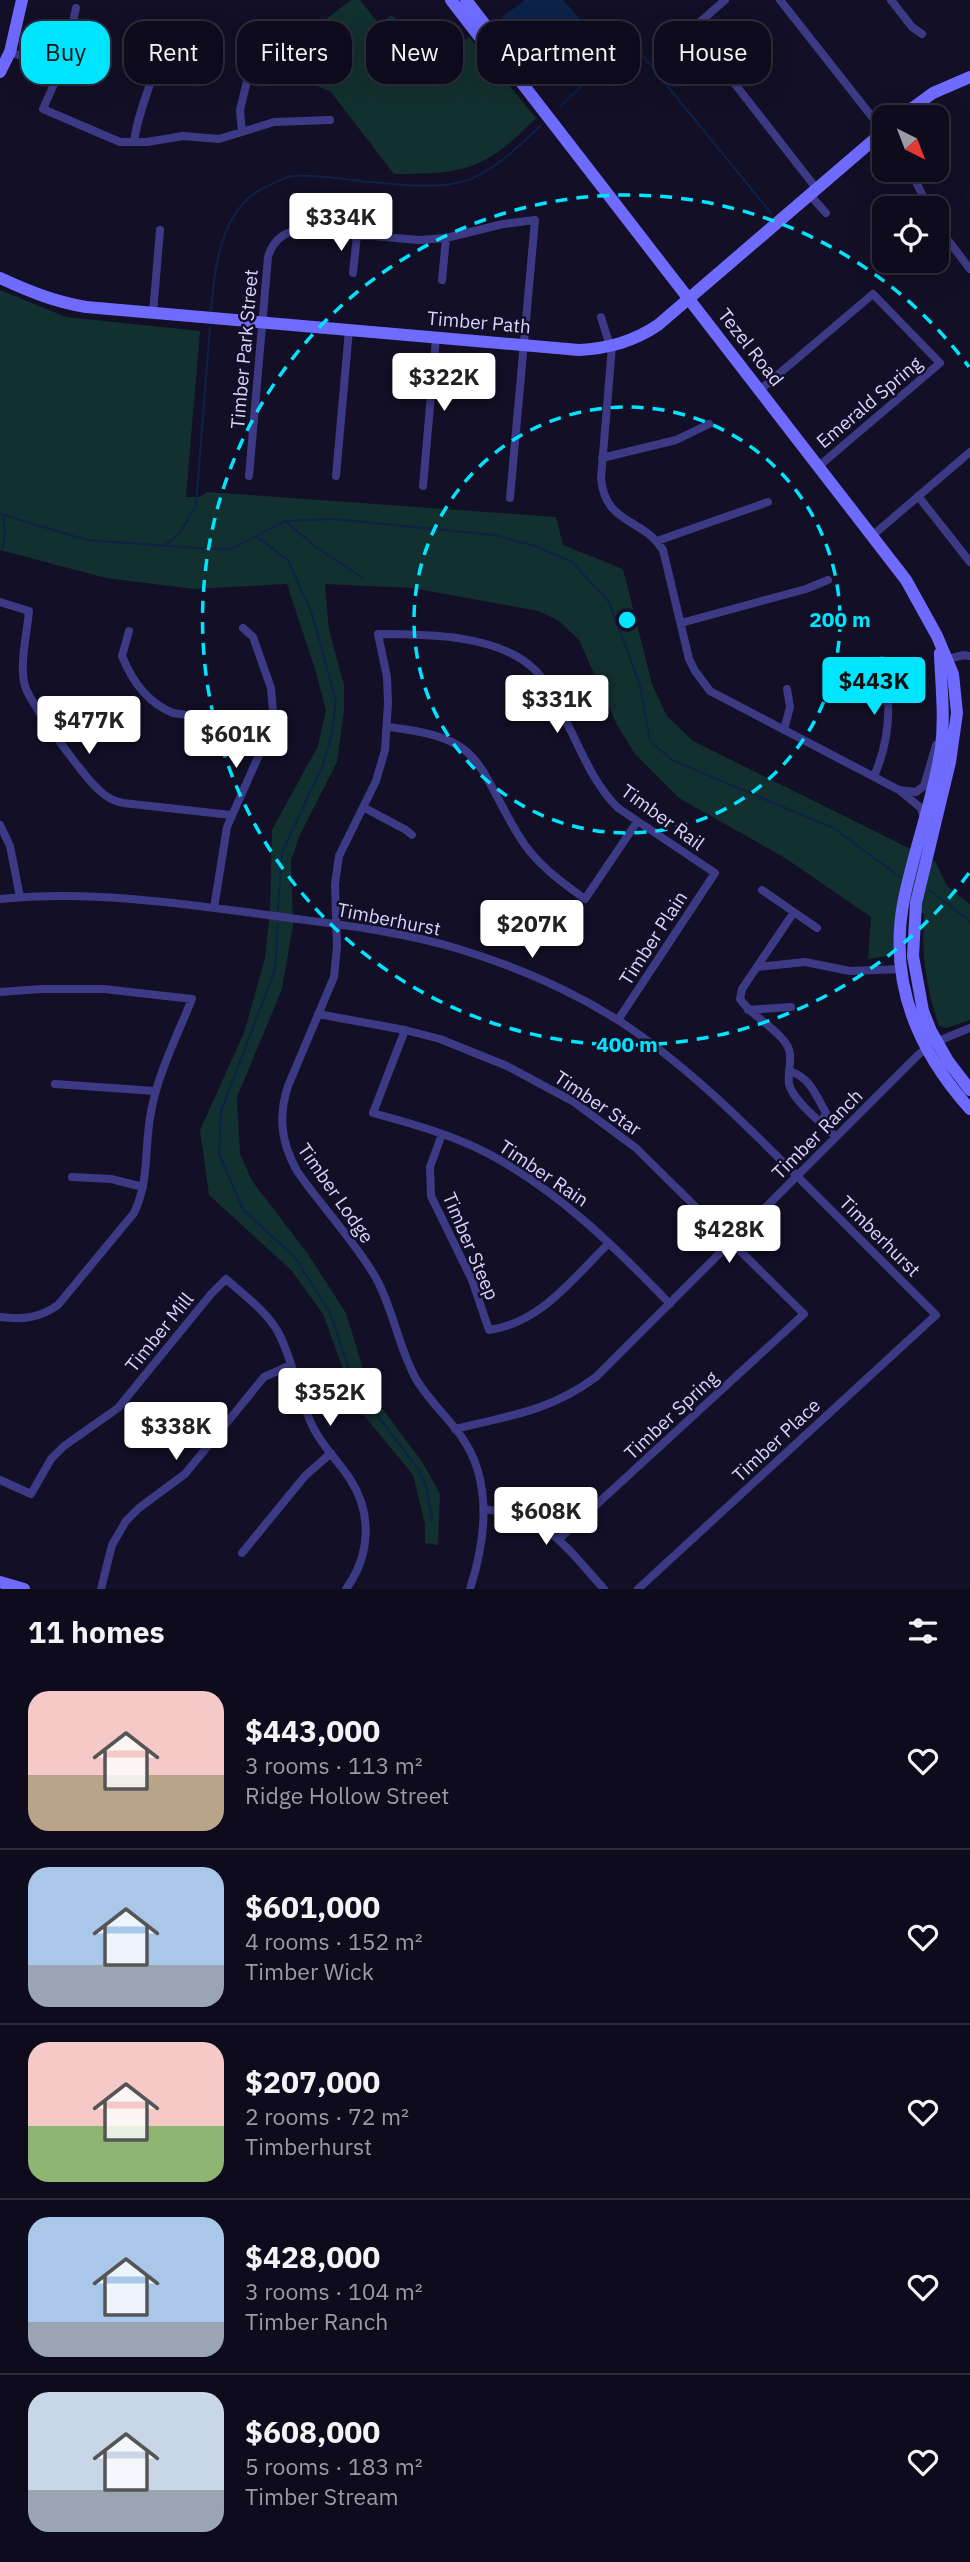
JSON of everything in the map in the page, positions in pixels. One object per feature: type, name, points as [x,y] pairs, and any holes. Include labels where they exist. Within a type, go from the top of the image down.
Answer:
[{"type":"main road","points":[[0,72],[10,52],[22,0]]},
{"type":"main road","name":"Tezel Road","points":[[451,0],[477,34]]},
{"type":"main road","name":"Tezel Road","points":[[466,0],[482,21]]},
{"type":"main road","points":[[916,105],[933,93],[970,77]]},
{"type":"main road","name":"Tezel Road","points":[[523,84],[873,535],[916,594],[937,636],[942,656],[943,722],[940,751],[903,907],[901,931],[908,968],[912,1015],[931,1046],[970,1090]]},
{"type":"main road","name":"Timber Path","points":[[0,278],[64,303],[153,313],[579,350],[611,346],[650,331],[872,141]]},
{"type":"main road","name":"Tezel Road","points":[[908,968],[916,903],[955,734],[956,697],[953,674],[942,656]]},
{"type":"main road","name":"Tezel Road","points":[[931,1046],[940,1073],[970,1109]]},
{"type":"main road","points":[[0,1582],[24,1589]]},
{"type":"street","points":[[725,0],[692,29],[826,212]]},
{"type":"street","points":[[780,0],[872,116]]},
{"type":"street","points":[[891,0],[912,27],[922,34]]},
{"type":"street","points":[[74,21],[76,8]]},
{"type":"street","points":[[10,52],[21,56]]},
{"type":"street","points":[[54,84],[44,109],[120,142],[147,142],[183,136],[219,139],[274,122],[330,120]]},
{"type":"street","points":[[134,142],[138,118],[150,84]]},
{"type":"street","points":[[242,132],[240,110],[246,84]]},
{"type":"street","name":"Timber Park Street","points":[[249,475],[268,257],[276,240],[288,232],[296,230],[419,240],[446,238],[503,224],[535,220],[524,346]]},
{"type":"street","points":[[153,313],[160,230]]},
{"type":"street","points":[[354,273],[357,235]]},
{"type":"street","points":[[442,280],[446,238]]},
{"type":"street","points":[[949,242],[970,269]]},
{"type":"street","name":"Emerald Spring","points":[[760,390],[873,294],[940,363],[819,466]]},
{"type":"street","points":[[601,317],[611,346],[602,458],[603,497],[619,517],[657,541],[666,558],[689,659],[703,684],[710,691],[899,790],[921,808],[924,818]]},
{"type":"street","points":[[337,476],[349,330]]},
{"type":"street","points":[[423,486],[436,338]]},
{"type":"street","points":[[510,498],[524,346]]},
{"type":"street","points":[[602,458],[676,440],[709,424]]},
{"type":"street","points":[[873,535],[970,452]]},
{"type":"street","points":[[918,496],[970,562]]},
{"type":"street","points":[[657,541],[768,502]]},
{"type":"street","points":[[681,623],[806,589],[828,580]]},
{"type":"street","points":[[0,603],[29,611],[25,686],[89,781],[113,800],[123,803],[231,815]]},
{"type":"street","points":[[214,908],[223,846],[231,815],[270,726],[273,711],[271,688],[253,636],[243,628]]},
{"type":"street","points":[[129,631],[122,652],[125,663],[139,688],[158,706],[173,713],[270,726]]},
{"type":"street","name":"Timber Lodge","points":[[378,634],[387,677],[388,727],[382,761],[337,863],[337,961],[334,977],[282,1103],[284,1143],[302,1178],[376,1278],[417,1380],[455,1429],[474,1460],[482,1484],[484,1509],[478,1563],[470,1589]]},
{"type":"street","name":"Timber Rail","points":[[378,634],[460,639],[504,649],[521,658],[547,685],[604,793],[637,822],[715,873]]},
{"type":"street","points":[[942,656],[970,656]]},
{"type":"street","points":[[874,776],[885,744],[888,723],[888,693],[881,660]]},
{"type":"street","points":[[784,730],[790,707],[787,689]]},
{"type":"street","points":[[899,790],[916,792],[924,786],[943,722]]},
{"type":"street","points":[[388,727],[438,735],[469,752],[483,769],[520,838],[558,880],[585,899],[637,822]]},
{"type":"street","points":[[363,807],[412,835]]},
{"type":"street","points":[[0,825],[10,846],[20,897]]},
{"type":"street","name":"Timber Plain","points":[[618,1020],[715,873]]},
{"type":"street","points":[[762,890],[817,928]]},
{"type":"street","name":"Timberhurst","points":[[0,900],[82,895],[214,908],[416,937],[470,953],[556,986],[618,1020],[646,1039],[709,1090],[936,1315]]},
{"type":"street","points":[[794,912],[740,996],[748,1010],[787,1045],[792,1091],[836,1138]]},
{"type":"street","points":[[757,967],[805,961],[850,971],[908,968]]},
{"type":"street","points":[[0,992],[104,989],[192,999],[155,1091],[143,1187],[139,1203],[128,1223],[64,1301],[40,1315],[0,1318]]},
{"type":"street","points":[[748,1010],[792,1007]]},
{"type":"street","name":"Timber Star","points":[[318,1014],[405,1030],[452,1044],[507,1066],[574,1102],[636,1148],[804,1314]]},
{"type":"street","name":"Timber Ranch","points":[[455,1429],[542,1407],[573,1394],[606,1368],[931,1046],[970,1028]]},
{"type":"street","name":"Timber Rain","points":[[405,1030],[373,1113],[442,1134],[489,1154],[529,1178],[564,1203],[609,1243],[670,1304]]},
{"type":"street","points":[[789,1071],[804,1077],[810,1083],[826,1113],[821,1123]]},
{"type":"street","points":[[55,1084],[155,1091]]},
{"type":"street","name":"Timber Steep","points":[[442,1134],[430,1167],[431,1196],[472,1279],[489,1330],[509,1326],[535,1313],[609,1243]]},
{"type":"street","points":[[72,1177],[111,1179],[143,1187]]},
{"type":"street","name":"Timber Mill","points":[[0,1480],[32,1494],[45,1466],[57,1452],[118,1408],[226,1279],[272,1324],[281,1339],[290,1365]]},
{"type":"street","name":"Timber Spring","points":[[559,1539],[804,1314]]},
{"type":"street","name":"Timber Place","points":[[638,1589],[936,1315]]},
{"type":"street","points":[[101,1589],[112,1545],[126,1521],[139,1507],[185,1474],[264,1377],[290,1365],[312,1426],[355,1488],[365,1517],[363,1554],[346,1589]]},
{"type":"street","points":[[242,1553],[305,1476],[331,1453]]},
{"type":"street","points":[[484,1509],[529,1519],[559,1539],[604,1589]]},
{"type":"green space","points":[[351,0],[360,0],[377,21],[366,21],[366,84],[463,84],[463,42],[469,37],[477,47],[477,84],[508,84],[536,118],[502,149],[472,166],[439,173],[394,174],[330,91],[311,84],[352,84],[352,21],[324,21]]},
{"type":"green space","points":[[392,15],[396,21],[383,21]]},
{"type":"green space","points":[[0,290],[66,317],[200,331],[186,497],[199,497],[208,492],[556,517],[563,545],[623,569],[652,684],[667,716],[693,741],[935,861],[947,886],[970,904],[970,1020],[946,1028],[939,1026],[928,984],[923,943],[924,914],[898,900],[893,955],[868,959],[871,917],[785,858],[679,798],[635,754],[616,723],[579,640],[559,621],[539,611],[412,588],[325,584],[329,630],[344,685],[344,711],[337,762],[299,837],[291,861],[293,925],[282,989],[237,1097],[240,1154],[252,1181],[308,1254],[346,1313],[370,1392],[423,1463],[440,1494],[438,1545],[425,1543],[425,1524],[413,1475],[357,1407],[323,1314],[291,1270],[209,1195],[200,1130],[244,1033],[265,958],[270,909],[272,830],[318,746],[326,710],[287,584],[194,589],[106,578],[0,550]]},
{"type":"water","points":[[525,0],[563,0],[582,21],[505,21],[502,17]]},
{"type":"waterway","points":[[560,107],[629,39],[771,213]]},
{"type":"waterway","points":[[211,311],[215,274],[224,237],[231,220],[255,193],[292,176],[322,176],[414,185],[457,183],[492,168],[540,126]]},
{"type":"waterway","points":[[165,545],[180,533],[196,505],[210,327]]},
{"type":"waterway","points":[[0,514],[87,540],[196,548],[231,549],[285,521],[333,519],[495,535],[535,546],[572,562],[609,602],[640,685],[650,741],[672,760],[835,829],[901,878]]},
{"type":"waterway","points":[[3,515],[3,548]]},
{"type":"waterway","points":[[285,521],[317,548],[363,578]]},
{"type":"waterway","points":[[257,537],[288,560],[312,614],[336,701],[332,734],[323,765],[282,852],[278,910]]},
{"type":"waterway","points":[[929,890],[970,921]]},
{"type":"waterway","points":[[278,924],[275,970],[221,1111],[219,1153],[243,1210],[295,1257],[330,1313],[354,1384],[418,1469],[426,1486],[432,1520]]}]
